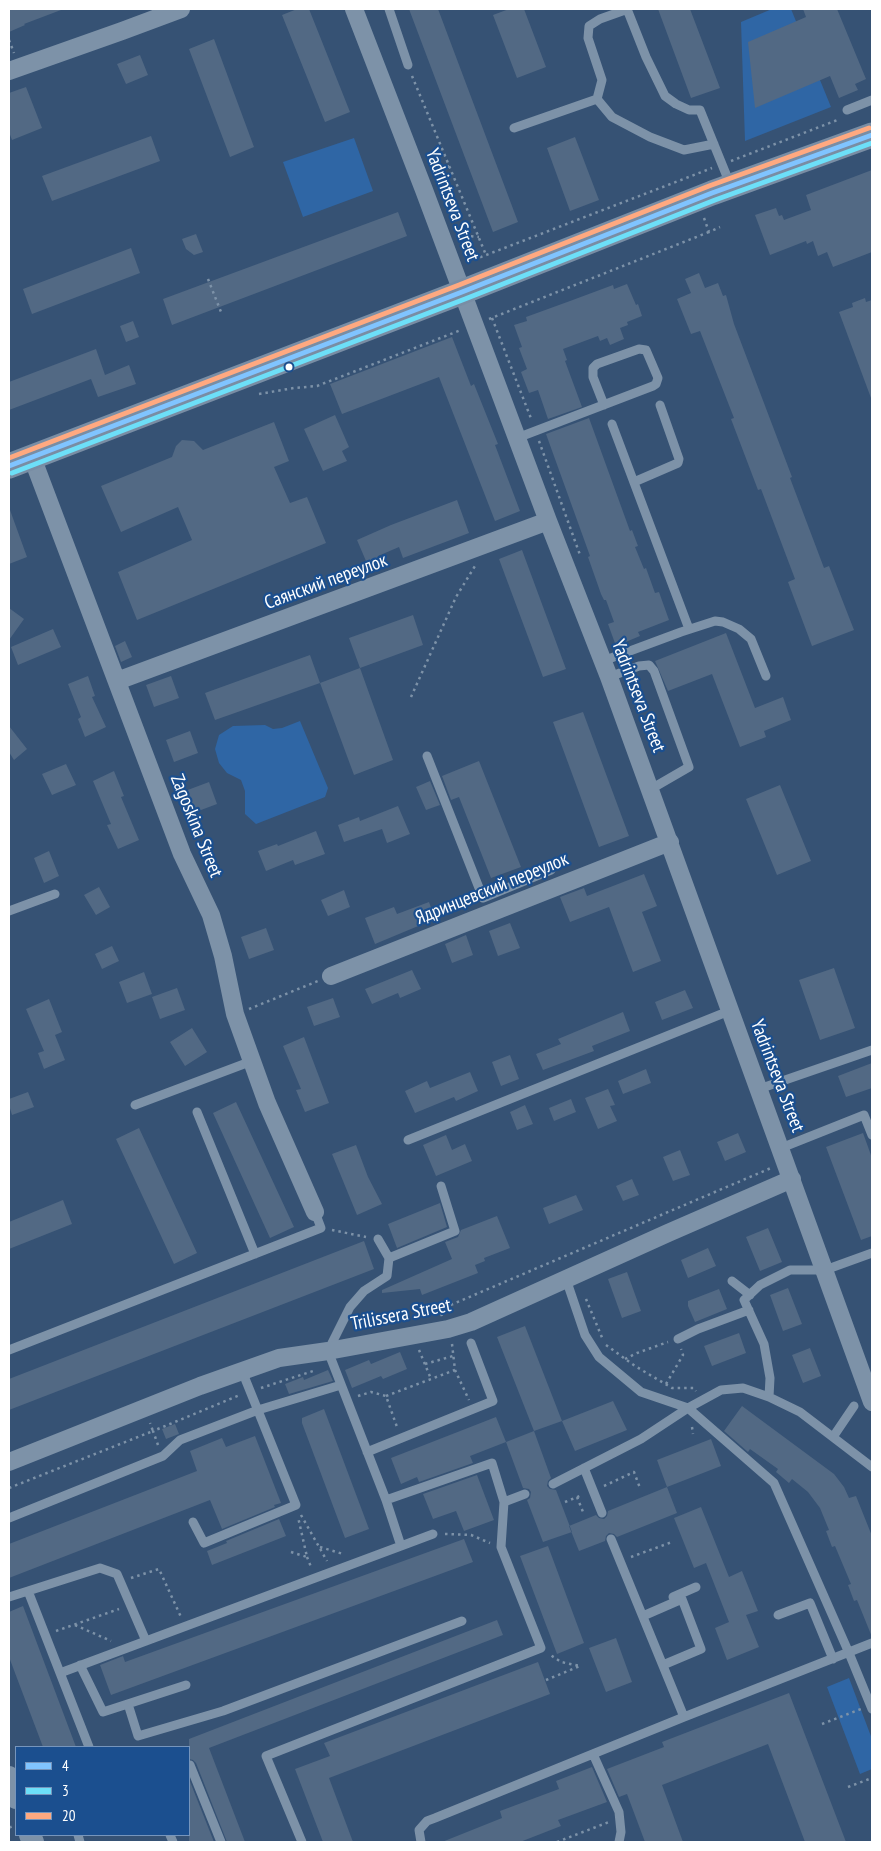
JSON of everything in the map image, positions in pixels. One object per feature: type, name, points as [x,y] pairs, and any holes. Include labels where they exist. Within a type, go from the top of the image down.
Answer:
[{"type":"main road","points":[[9,466],[462,292],[726,171],[872,135]]},
{"type":"street","points":[[9,71],[181,9]]},
{"type":"street","name":"Yadrintseva Street","points":[[354,9],[548,522],[606,669],[872,1402]]},
{"type":"street","name":"Zagoskina Street","points":[[32,457],[182,854],[211,915],[223,956],[235,1014],[267,1103],[318,1220]]},
{"type":"street","name":"Саянский переулок","points":[[117,681],[548,522]]},
{"type":"street","name":"Ядринцевский переулок","points":[[331,976],[670,842]]},
{"type":"street","name":"Trilissera Street","points":[[9,1462],[144,1408],[279,1358],[331,1358],[471,1322],[668,1233],[792,1180]]},
{"type":"street","points":[[9,1777],[15,1795]]},
{"type":"lane","points":[[389,9],[408,65]]},
{"type":"lane","points":[[596,99],[602,80],[588,38],[589,26],[600,19],[628,9],[646,57],[665,96],[689,110],[700,110],[726,171]]},
{"type":"lane","points":[[514,128],[596,99]]},
{"type":"lane","points":[[596,99],[612,118],[650,138],[684,150],[714,144]]},
{"type":"lane","points":[[846,113],[872,100]]},
{"type":"lane","points":[[517,438],[604,405],[656,384],[658,378],[646,350],[639,349],[597,364],[593,368],[593,377],[604,405]]},
{"type":"lane","points":[[634,482],[678,463],[679,458],[660,406]]},
{"type":"lane","points":[[612,424],[689,629]]},
{"type":"lane","points":[[606,669],[689,629],[715,621],[723,622],[739,629],[751,639],[766,676]]},
{"type":"lane","points":[[606,669],[649,665],[654,671],[689,767],[650,789]]},
{"type":"lane","points":[[427,756],[483,898],[551,870]]},
{"type":"lane","points":[[9,911],[55,894]]},
{"type":"lane","points":[[408,1140],[729,1011]]},
{"type":"lane","points":[[759,1089],[872,1050]]},
{"type":"lane","points":[[135,1105],[252,1061]]},
{"type":"lane","points":[[197,1112],[255,1254]]},
{"type":"lane","points":[[781,1148],[864,1115],[872,1136]]},
{"type":"lane","points":[[388,1258],[455,1231],[441,1186]]},
{"type":"lane","points":[[9,1350],[255,1254],[318,1220]]},
{"type":"lane","points":[[378,1239],[388,1258],[387,1276],[364,1291],[350,1307],[331,1358],[386,1500],[401,1546]]},
{"type":"lane","points":[[769,1397],[770,1378],[764,1344],[744,1300],[760,1286],[790,1270],[825,1270],[872,1253]]},
{"type":"lane","points":[[566,1279],[585,1335],[599,1357],[641,1392],[688,1408],[774,1482],[871,1707]]},
{"type":"lane","points":[[732,1282],[750,1295]]},
{"type":"lane","points":[[678,1339],[698,1329],[749,1310]]},
{"type":"lane","points":[[367,1452],[493,1402],[471,1343]]},
{"type":"lane","points":[[193,1522],[204,1542],[296,1505],[242,1371]]},
{"type":"lane","points":[[9,1518],[163,1456],[180,1440],[258,1410],[341,1385]]},
{"type":"lane","points":[[553,1484],[641,1439],[688,1408],[721,1390],[743,1388],[769,1397],[800,1412],[872,1467]]},
{"type":"lane","points":[[833,1437],[854,1406]]},
{"type":"lane","points":[[302,1842],[266,1756],[541,1648],[501,1547],[504,1502],[492,1463],[386,1500]]},
{"type":"lane","points":[[584,1468],[602,1513]]},
{"type":"lane","points":[[504,1502],[525,1494]]},
{"type":"lane","points":[[60,1673],[433,1534]]},
{"type":"lane","points":[[612,1539],[684,1717]]},
{"type":"lane","points":[[9,1597],[100,1568],[117,1574],[146,1641]]},
{"type":"lane","points":[[642,1614],[696,1587]]},
{"type":"lane","points":[[28,1591],[89,1746]]},
{"type":"lane","points":[[642,1614],[682,1600],[701,1649],[663,1665]]},
{"type":"lane","points":[[778,1615],[810,1603],[833,1659]]},
{"type":"lane","points":[[128,1704],[138,1736],[223,1711],[462,1621]]},
{"type":"lane","points":[[421,1842],[419,1830],[428,1821],[872,1643]]},
{"type":"lane","points":[[80,1666],[103,1712],[186,1685]]},
{"type":"lane","points":[[593,1754],[619,1812],[621,1832],[619,1842]]},
{"type":"lane","points":[[190,1765],[221,1842]]},
{"type":"path","points":[[408,65],[486,254]]},
{"type":"path","points":[[453,268],[486,254],[726,171],[748,154],[846,113]]},
{"type":"path","points":[[208,279],[221,312]]},
{"type":"path","points":[[492,318],[536,431],[583,562]]},
{"type":"path","points":[[411,697],[456,598],[475,566]]},
{"type":"path","points":[[235,1014],[331,976]]},
{"type":"path","points":[[318,1220],[378,1239]]},
{"type":"path","points":[[583,1293],[591,1306],[605,1344],[672,1388],[694,1388],[701,1401]]},
{"type":"path","points":[[626,1359],[637,1353],[678,1339],[683,1355],[658,1398]]},
{"type":"path","points":[[451,1340],[455,1370],[473,1409]]},
{"type":"path","points":[[417,1346],[431,1379]]},
{"type":"path","points":[[425,1364],[453,1356]]},
{"type":"path","points":[[9,1488],[331,1358]]},
{"type":"path","points":[[347,1400],[371,1392],[386,1396],[455,1370]]},
{"type":"path","points":[[386,1396],[402,1438]]},
{"type":"path","points":[[144,1408],[152,1431]]},
{"type":"path","points":[[565,1502],[634,1472],[640,1488]]},
{"type":"path","points":[[577,1497],[583,1512]]},
{"type":"path","points":[[296,1505],[332,1571]]},
{"type":"path","points":[[291,1552],[307,1557],[296,1505]]},
{"type":"path","points":[[433,1534],[471,1535],[501,1547]]},
{"type":"path","points":[[620,1560],[672,1542]]},
{"type":"path","points":[[318,1546],[362,1560]]},
{"type":"path","points":[[120,1581],[159,1569],[186,1626]]},
{"type":"path","points":[[45,1635],[131,1605]]},
{"type":"path","points":[[74,1625],[127,1648]]},
{"type":"path","points":[[541,1648],[561,1662],[580,1666],[546,1680]]},
{"type":"path","points":[[822,1724],[871,1707]]},
{"type":"path","points":[[848,1787],[872,1778]]},
{"type":"path","points":[[557,1842],[620,1818]]},
{"type":"shaded area","points":[[772,9],[791,9],[831,107],[745,141],[741,22]]},
{"type":"shaded area","points":[[354,138],[373,191],[303,217],[283,162]]},
{"type":"shaded area","points":[[300,721],[328,788],[325,797],[256,824],[245,814],[245,791],[241,780],[227,773],[219,763],[215,749],[219,735],[233,726],[265,725],[273,729],[282,728]]},
{"type":"shaded area","points":[[849,1678],[872,1739],[872,1769],[860,1774],[827,1687]]},
{"type":"building","points":[[9,9],[61,10],[24,24],[9,32]]},
{"type":"building","points":[[297,9],[309,9],[350,112],[325,122],[282,15]]},
{"type":"building","points":[[409,9],[438,9],[518,222],[493,232]]},
{"type":"building","points":[[509,9],[524,9],[546,67],[517,78],[493,15]]},
{"type":"building","points":[[658,9],[690,9],[720,88],[691,98]]},
{"type":"building","points":[[803,9],[837,9],[866,79],[855,84],[858,90],[839,98],[830,76],[755,108],[748,42],[806,17]]},
{"type":"building","points":[[214,39],[254,147],[230,157],[189,49]]},
{"type":"building","points":[[140,55],[148,75],[126,84],[117,64]]},
{"type":"building","points":[[26,87],[42,128],[12,140],[9,132],[9,93]]},
{"type":"building","points":[[151,136],[160,161],[52,201],[42,176]]},
{"type":"building","points":[[575,137],[599,200],[570,211],[547,148]]},
{"type":"building","points":[[872,170],[872,252],[833,267],[827,252],[818,256],[813,241],[807,244],[806,241],[770,255],[755,215],[776,208],[779,216],[782,215],[784,220],[811,210],[806,195]]},
{"type":"building","points":[[398,212],[407,236],[172,325],[163,299]]},
{"type":"building","points":[[196,234],[203,252],[194,255],[186,249],[182,239]]},
{"type":"building","points":[[131,248],[140,273],[32,314],[23,289]]},
{"type":"building","points":[[699,273],[705,288],[718,283],[723,296],[726,295],[734,324],[824,568],[829,566],[854,630],[812,646],[788,582],[795,579],[761,489],[758,490],[731,419],[734,418],[700,331],[691,334],[677,299],[691,293],[685,279]]},
{"type":"building","points":[[627,284],[642,316],[627,322],[628,325],[620,328],[624,339],[610,345],[607,338],[600,341],[598,336],[563,349],[567,360],[565,361],[582,407],[548,419],[538,390],[529,393],[521,372],[527,369],[519,348],[522,347],[514,325],[527,321],[526,317],[613,285],[614,289]]},
{"type":"building","points":[[865,298],[866,302],[872,300],[871,398],[839,312],[853,307],[852,303]]},
{"type":"building","points":[[133,321],[139,337],[126,342],[120,326]]},
{"type":"building","points":[[452,337],[471,386],[474,384],[498,444],[495,445],[520,511],[495,521],[439,377],[342,414],[330,384]]},
{"type":"building","points":[[96,349],[105,375],[129,365],[136,384],[98,397],[91,379],[9,410],[9,382]]},
{"type":"building","points":[[335,415],[349,447],[342,451],[347,461],[323,471],[304,429]]},
{"type":"building","points":[[589,418],[630,531],[632,530],[638,546],[635,547],[644,569],[646,568],[655,593],[659,592],[669,620],[638,632],[640,636],[616,646],[608,624],[614,622],[606,600],[604,600],[601,594],[588,557],[590,556],[546,434]]},
{"type":"building","points":[[274,422],[289,461],[274,467],[290,503],[307,497],[326,543],[137,620],[118,572],[192,540],[178,507],[121,532],[101,486],[172,457],[176,446],[182,440],[194,441],[203,450]]},
{"type":"building","points":[[457,500],[469,533],[403,558],[399,547],[378,556],[381,564],[369,568],[357,540]]},
{"type":"building","points":[[9,510],[27,557],[9,564]]},
{"type":"building","points":[[522,550],[566,669],[543,677],[499,559]]},
{"type":"building","points":[[9,608],[24,619],[9,640]]},
{"type":"building","points":[[413,615],[423,645],[360,668],[349,638]]},
{"type":"building","points":[[53,629],[61,647],[18,665],[11,647]]},
{"type":"building","points":[[726,633],[755,708],[783,697],[791,720],[764,731],[766,737],[740,747],[712,674],[668,691],[655,661]]},
{"type":"building","points":[[125,641],[132,657],[121,662],[115,646]]},
{"type":"building","points":[[310,655],[320,683],[215,720],[205,693]]},
{"type":"building","points":[[360,668],[393,760],[354,775],[320,683]]},
{"type":"building","points":[[88,676],[95,696],[92,697],[106,727],[85,737],[78,719],[81,717],[68,684]]},
{"type":"building","points":[[171,676],[179,698],[154,707],[146,685]]},
{"type":"building","points":[[583,712],[629,836],[599,847],[553,722]]},
{"type":"building","points":[[9,726],[27,749],[14,760],[9,752]]},
{"type":"building","points":[[190,731],[198,753],[174,762],[166,740]]},
{"type":"building","points":[[479,761],[521,867],[491,878],[459,797],[451,800],[442,776]]},
{"type":"building","points":[[66,764],[76,785],[52,795],[42,774]]},
{"type":"building","points":[[114,771],[124,796],[121,797],[139,840],[118,849],[107,825],[111,824],[93,781]]},
{"type":"building","points":[[430,781],[440,805],[426,810],[416,787]]},
{"type":"building","points":[[209,782],[217,804],[193,813],[185,791]]},
{"type":"building","points":[[780,785],[811,861],[777,875],[746,799]]},
{"type":"building","points":[[398,806],[410,834],[387,843],[382,829],[344,842],[338,825],[359,817],[360,821]]},
{"type":"building","points":[[316,831],[325,854],[295,865],[293,860],[266,871],[258,851],[277,844],[278,846]]},
{"type":"building","points":[[49,851],[59,876],[44,883],[34,858]]},
{"type":"building","points":[[644,874],[657,906],[642,912],[661,961],[633,972],[609,907],[570,922],[560,897],[584,888],[587,896]]},
{"type":"building","points":[[99,887],[110,907],[96,915],[84,895]]},
{"type":"building","points":[[344,890],[350,907],[328,916],[321,900]]},
{"type":"building","points":[[429,902],[435,919],[375,944],[365,918],[394,907],[397,914]]},
{"type":"building","points":[[510,923],[520,948],[498,956],[489,931]]},
{"type":"building","points":[[266,928],[274,950],[249,959],[241,937]]},
{"type":"building","points":[[466,935],[473,955],[452,963],[445,944]]},
{"type":"building","points":[[112,946],[119,961],[102,969],[95,954]]},
{"type":"building","points":[[834,968],[855,1028],[820,1040],[799,980]]},
{"type":"building","points":[[412,970],[421,989],[400,998],[398,993],[372,1004],[365,989]]},
{"type":"building","points":[[144,972],[152,994],[127,1003],[119,982]]},
{"type":"building","points":[[177,988],[185,1010],[160,1019],[152,997]]},
{"type":"building","points":[[685,990],[693,1008],[662,1020],[655,1002]]},
{"type":"building","points":[[333,998],[340,1017],[314,1026],[307,1007]]},
{"type":"building","points":[[49,999],[62,1032],[55,1035],[65,1060],[44,1069],[38,1053],[44,1051],[26,1009]]},
{"type":"building","points":[[623,1012],[630,1031],[592,1046],[594,1051],[543,1070],[536,1054],[561,1044],[558,1039]]},
{"type":"building","points":[[192,1028],[207,1052],[185,1066],[170,1042]]},
{"type":"building","points":[[304,1037],[329,1103],[305,1112],[296,1090],[301,1089],[283,1046]]},
{"type":"building","points":[[510,1055],[519,1079],[501,1086],[492,1062]]},
{"type":"building","points":[[872,1063],[872,1088],[846,1097],[838,1076]]},
{"type":"building","points":[[646,1069],[651,1083],[623,1094],[618,1081]]},
{"type":"building","points":[[470,1072],[478,1091],[456,1101],[454,1097],[415,1113],[405,1091],[427,1081],[430,1088]]},
{"type":"building","points":[[608,1089],[615,1105],[610,1106],[617,1121],[598,1129],[585,1098]]},
{"type":"building","points":[[28,1092],[34,1107],[12,1115],[9,1099]]},
{"type":"building","points":[[571,1099],[576,1112],[554,1121],[549,1108]]},
{"type":"building","points":[[236,1102],[294,1227],[270,1238],[213,1113]]},
{"type":"building","points":[[525,1105],[533,1124],[517,1130],[510,1112]]},
{"type":"building","points":[[139,1128],[197,1253],[174,1264],[116,1139]]},
{"type":"building","points":[[738,1133],[746,1152],[725,1161],[717,1142]]},
{"type":"building","points":[[863,1133],[872,1158],[872,1236],[861,1240],[826,1147]]},
{"type":"building","points":[[446,1135],[452,1150],[465,1144],[472,1161],[436,1176],[423,1145]]},
{"type":"building","points":[[356,1145],[368,1177],[382,1204],[357,1215],[332,1154]]},
{"type":"building","points":[[680,1150],[690,1175],[673,1181],[663,1157]]},
{"type":"building","points":[[632,1179],[639,1195],[623,1201],[616,1186]]},
{"type":"building","points":[[576,1195],[583,1210],[549,1224],[543,1208]]},
{"type":"building","points":[[63,1200],[72,1224],[9,1249],[9,1222]]},
{"type":"building","points":[[440,1203],[447,1227],[397,1248],[388,1224]]},
{"type":"building","points":[[497,1216],[510,1248],[484,1258],[485,1261],[475,1265],[478,1273],[422,1295],[420,1289],[382,1293],[382,1290],[452,1259],[445,1242],[458,1237],[461,1230]]},
{"type":"building","points":[[768,1228],[782,1262],[760,1271],[746,1237]]},
{"type":"building","points":[[364,1241],[374,1269],[9,1410],[9,1379]]},
{"type":"building","points":[[708,1248],[716,1266],[688,1278],[681,1260]]},
{"type":"building","points":[[627,1272],[641,1311],[622,1318],[608,1279]]},
{"type":"building","points":[[788,1288],[802,1324],[783,1331],[770,1295]]},
{"type":"building","points":[[719,1289],[727,1309],[695,1322],[688,1306],[688,1301]]},
{"type":"building","points":[[525,1326],[562,1421],[534,1431],[497,1337]]},
{"type":"building","points":[[739,1333],[746,1353],[712,1366],[704,1346]]},
{"type":"building","points":[[810,1348],[821,1376],[803,1383],[792,1355]]},
{"type":"building","points":[[400,1352],[407,1369],[383,1379],[381,1376],[352,1388],[345,1370],[369,1360],[371,1364]]},
{"type":"building","points":[[328,1370],[333,1381],[289,1394],[285,1384],[303,1377],[304,1380]]},
{"type":"building","points":[[613,1401],[627,1430],[575,1451],[562,1421]]},
{"type":"building","points":[[742,1406],[834,1474],[844,1487],[849,1498],[856,1496],[872,1536],[872,1637],[857,1600],[854,1601],[848,1585],[851,1584],[835,1546],[832,1547],[826,1531],[829,1530],[820,1508],[808,1492],[792,1479],[789,1483],[776,1472],[778,1469],[750,1449],[748,1452],[724,1431]]},
{"type":"building","points":[[324,1409],[369,1529],[345,1538],[302,1423],[302,1418]]},
{"type":"building","points":[[496,1417],[506,1442],[470,1456],[473,1463],[419,1482],[417,1477],[401,1484],[391,1458]]},
{"type":"building","points":[[175,1424],[179,1434],[166,1439],[162,1429]]},
{"type":"building","points":[[534,1431],[551,1478],[547,1486],[550,1489],[556,1490],[572,1532],[543,1542],[527,1500],[530,1498],[531,1492],[529,1489],[523,1488],[506,1442]]},
{"type":"building","points":[[255,1436],[281,1503],[274,1505],[275,1507],[222,1529],[210,1500],[9,1578],[9,1544],[197,1471],[190,1451],[222,1438],[226,1447]]},
{"type":"building","points":[[711,1439],[721,1466],[667,1487],[657,1460]]},
{"type":"building","points":[[477,1475],[494,1520],[464,1531],[456,1511],[433,1519],[423,1494]]},
{"type":"building","points":[[667,1487],[677,1513],[617,1537],[609,1533],[605,1541],[579,1551],[569,1526],[596,1515],[604,1519],[608,1511]]},
{"type":"building","points":[[701,1507],[729,1577],[742,1571],[758,1611],[746,1615],[759,1647],[727,1660],[715,1628],[729,1622],[706,1563],[694,1568],[674,1518]]},
{"type":"building","points":[[279,1519],[286,1536],[212,1565],[207,1551]]},
{"type":"building","points":[[464,1539],[473,1562],[111,1695],[100,1665],[123,1656],[125,1662]]},
{"type":"building","points":[[548,1546],[584,1643],[557,1654],[520,1556]]},
{"type":"building","points":[[23,1606],[76,1746],[43,1746],[9,1657],[9,1612]]},
{"type":"building","points":[[497,1620],[503,1635],[209,1748],[245,1842],[227,1842],[196,1763],[190,1759],[189,1739]]},
{"type":"building","points":[[616,1638],[632,1682],[606,1692],[589,1648]]},
{"type":"building","points":[[538,1662],[550,1694],[329,1778],[353,1842],[323,1842],[295,1769],[330,1756],[324,1743]]},
{"type":"building","points":[[789,1693],[846,1842],[805,1842],[768,1744],[662,1785],[683,1842],[645,1842],[627,1794],[619,1797],[607,1769],[664,1747],[662,1742]]},
{"type":"building","points":[[592,1767],[607,1802],[558,1820],[561,1826],[520,1842],[442,1842],[502,1818],[500,1811],[559,1789],[556,1781]]},
{"type":"building","points":[[190,1782],[214,1842],[189,1842],[190,1836]]},
{"type":"transit line","name":"20","points":[[9,458],[459,285],[709,186],[869,128]]},
{"type":"transit line","name":"4","points":[[9,466],[462,292],[712,193],[872,135]]},
{"type":"transit line","name":"3","points":[[12,473],[465,299],[715,200],[872,143]]}]
